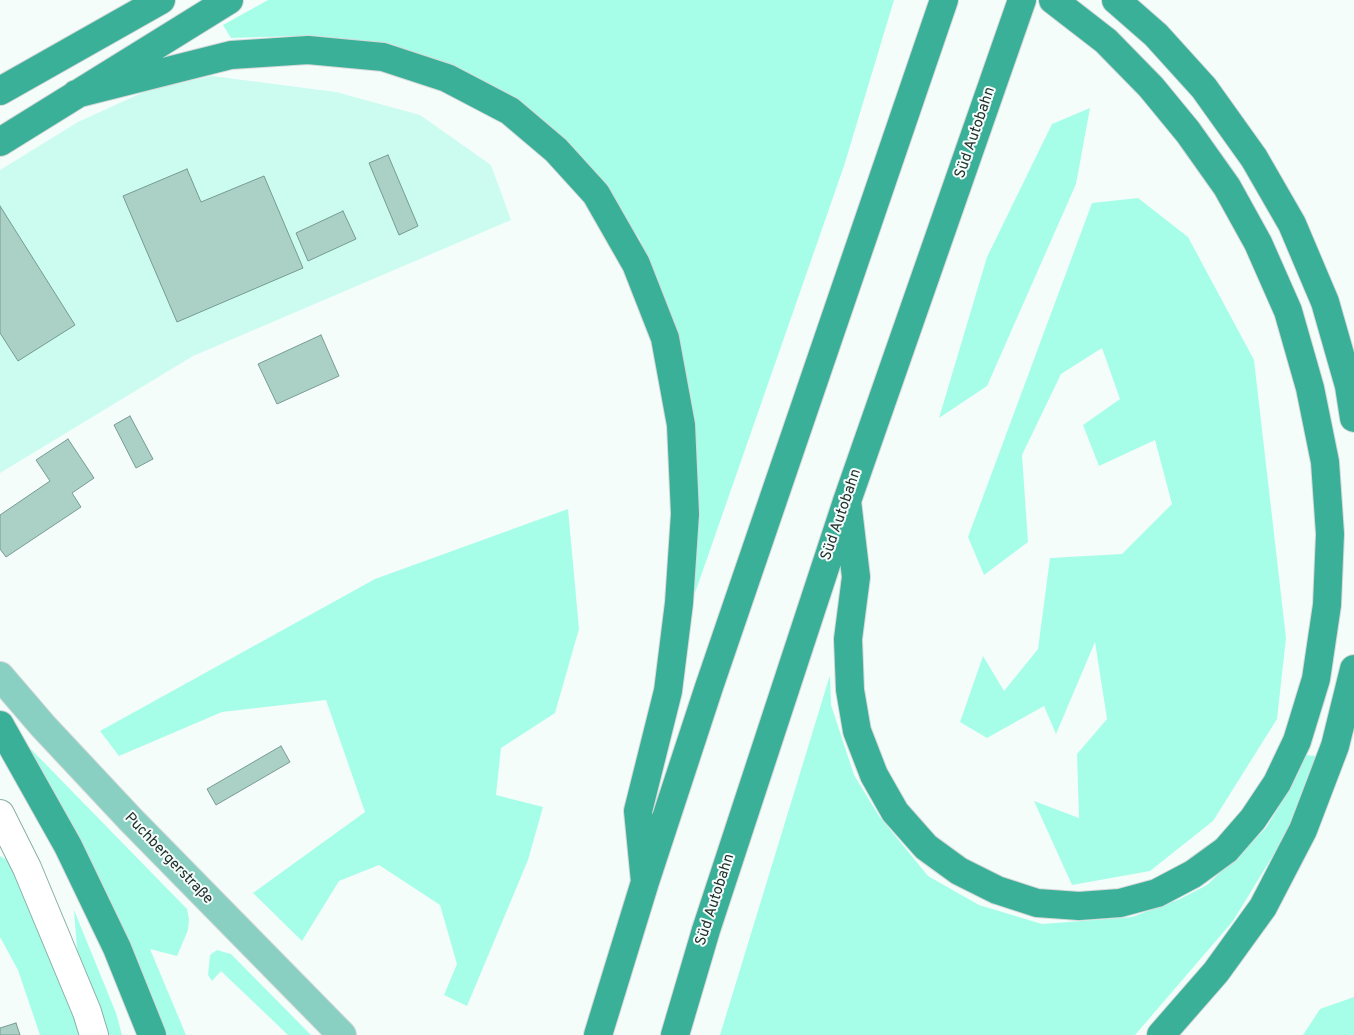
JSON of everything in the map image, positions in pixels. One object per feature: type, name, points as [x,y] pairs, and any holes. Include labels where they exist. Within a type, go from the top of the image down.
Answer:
[{"type":"highway","points":[[0,91],[161,0]]},
{"type":"highway","points":[[0,142],[229,0]]},
{"type":"highway","points":[[598,1035],[645,882],[944,0]]},
{"type":"highway","points":[[847,501],[856,577],[848,639],[850,690],[857,731],[874,775],[895,812],[926,847],[967,875],[998,890],[1037,902],[1079,906],[1120,903],[1157,893],[1193,874],[1226,850],[1253,819],[1277,783],[1297,741],[1316,679],[1327,605],[1330,534],[1325,462],[1310,388],[1288,311],[1258,244],[1227,187],[1188,132],[1151,87],[1106,41],[1053,0]]},
{"type":"highway","points":[[1116,0],[1156,35],[1204,88],[1254,158],[1292,224],[1325,302],[1350,386],[1354,418]]},
{"type":"highway","name":"Süd Autobahn","points":[[675,1035],[710,921],[847,501],[1020,7]]},
{"type":"highway","points":[[76,94],[231,55],[308,50],[383,57],[447,78],[510,111],[556,150],[596,194],[636,264],[665,338],[682,425],[685,514],[679,603],[668,691],[638,811],[645,882]]},
{"type":"highway","points":[[1161,1035],[1216,972],[1262,907],[1303,830],[1335,746],[1354,668]]},
{"type":"highway","points":[[0,726],[68,846],[117,948],[152,1035]]},
{"type":"main road","name":"Puchbergerstraße","points":[[0,676],[43,726],[131,820],[342,1035]]},
{"type":"lane","points":[[0,814],[34,886],[88,1012],[94,1035]]},
{"type":"shaded area","points":[[212,76],[336,92],[420,115],[491,165],[511,220],[193,356],[0,473],[0,170],[78,122],[148,90]]},
{"type":"green space","points":[[268,0],[894,0],[844,166],[695,593],[694,447],[674,323],[639,238],[565,140],[488,83],[380,43],[295,36],[231,38],[223,25]]},
{"type":"green space","points":[[1090,108],[1076,184],[987,386],[939,418],[987,257],[1052,124]]},
{"type":"green space","points":[[1138,198],[1188,237],[1254,360],[1286,638],[1277,719],[1213,821],[1150,871],[1072,885],[1034,801],[1079,818],[1077,754],[1107,719],[1095,642],[1056,734],[1044,706],[987,738],[960,722],[983,656],[1004,691],[1038,649],[1050,558],[1122,554],[1172,504],[1155,440],[1099,466],[1083,425],[1120,399],[1102,348],[1061,374],[1022,455],[1028,542],[984,575],[968,537],[1092,203]]},
{"type":"green space","points":[[568,509],[579,629],[555,713],[501,748],[496,795],[543,807],[528,860],[467,1006],[444,995],[457,964],[440,905],[379,865],[339,881],[302,941],[253,893],[365,812],[326,700],[222,712],[119,756],[100,731],[375,579]]},
{"type":"green space","points":[[830,675],[831,705],[854,775],[879,816],[928,876],[979,905],[1042,924],[1132,917],[1180,899],[1207,885],[1266,828],[1286,795],[1305,755],[1316,756],[1291,826],[1233,921],[1135,1035],[720,1035]]},
{"type":"green space","points":[[26,744],[187,909],[189,919],[188,930],[177,956],[150,949],[186,1035],[159,1035]]},
{"type":"green space","points":[[0,856],[13,863],[83,1035],[40,1035],[18,970],[0,937]]},
{"type":"green space","points":[[74,910],[116,1013],[122,1035],[100,1035],[79,974]]},
{"type":"green space","points":[[217,950],[231,954],[311,1035],[288,1035],[221,971],[212,981],[208,975],[210,955]]},
{"type":"green space","points":[[1354,997],[1354,1035],[1303,1035],[1320,1009]]},
{"type":"building","points":[[388,155],[418,226],[399,235],[369,163]]},
{"type":"building","points":[[187,169],[201,202],[264,176],[303,268],[177,322],[123,196]]},
{"type":"building","points":[[0,206],[75,325],[18,361],[0,333]]},
{"type":"building","points":[[343,211],[356,239],[308,261],[296,233]]},
{"type":"building","points":[[321,335],[339,376],[277,404],[258,364]]},
{"type":"building","points":[[130,416],[153,459],[136,468],[114,425]]},
{"type":"building","points":[[68,439],[94,478],[72,493],[81,507],[6,557],[0,549],[0,515],[50,481],[36,460]]},
{"type":"building","points":[[281,746],[290,762],[216,805],[207,789]]},
{"type":"building","points":[[16,1023],[20,1035],[0,1035],[0,1028]]}]
